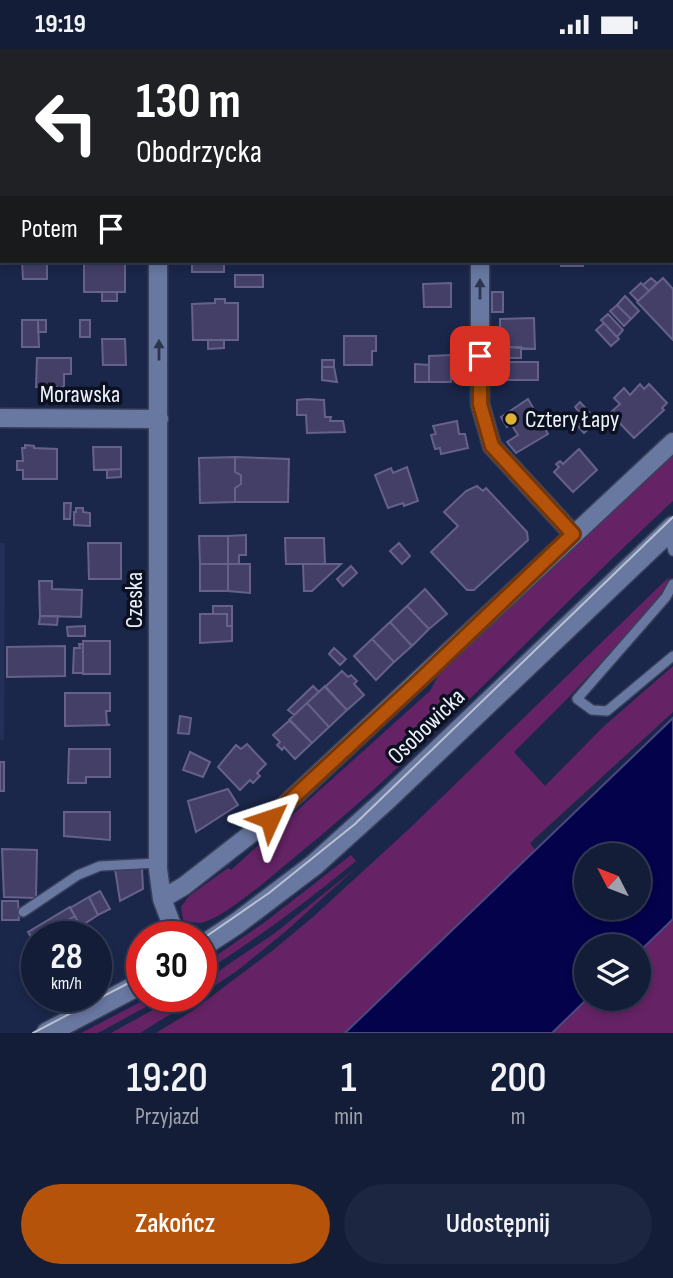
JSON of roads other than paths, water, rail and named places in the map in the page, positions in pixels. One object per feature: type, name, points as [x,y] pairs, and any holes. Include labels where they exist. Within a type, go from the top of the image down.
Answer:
[{"type":"street","name":"Czeska","points":[[158,263],[158,863],[162,899],[170,921]]},
{"type":"street","points":[[480,263],[480,404],[492,446],[568,529]]},
{"type":"street","name":"Morawska","points":[[0,418],[159,419]]},
{"type":"street","points":[[162,899],[184,886],[270,819],[419,681],[568,529],[673,442]]},
{"type":"street","name":"Osobowicka","points":[[217,936],[314,865],[671,537]]},
{"type":"street","points":[[47,1033],[126,991]]},
{"type":"lane","points":[[673,585],[666,597],[577,699],[592,711],[607,711],[673,656]]},
{"type":"lane","points":[[23,912],[78,875],[100,866],[158,863]]},
{"type":"tram line","points":[[217,929],[269,893],[355,824],[673,517]]},
{"type":"tram line","points":[[33,1033],[126,984]]},
{"type":"place","name":"Cztery Łapy","points":[[511,419]]}]
